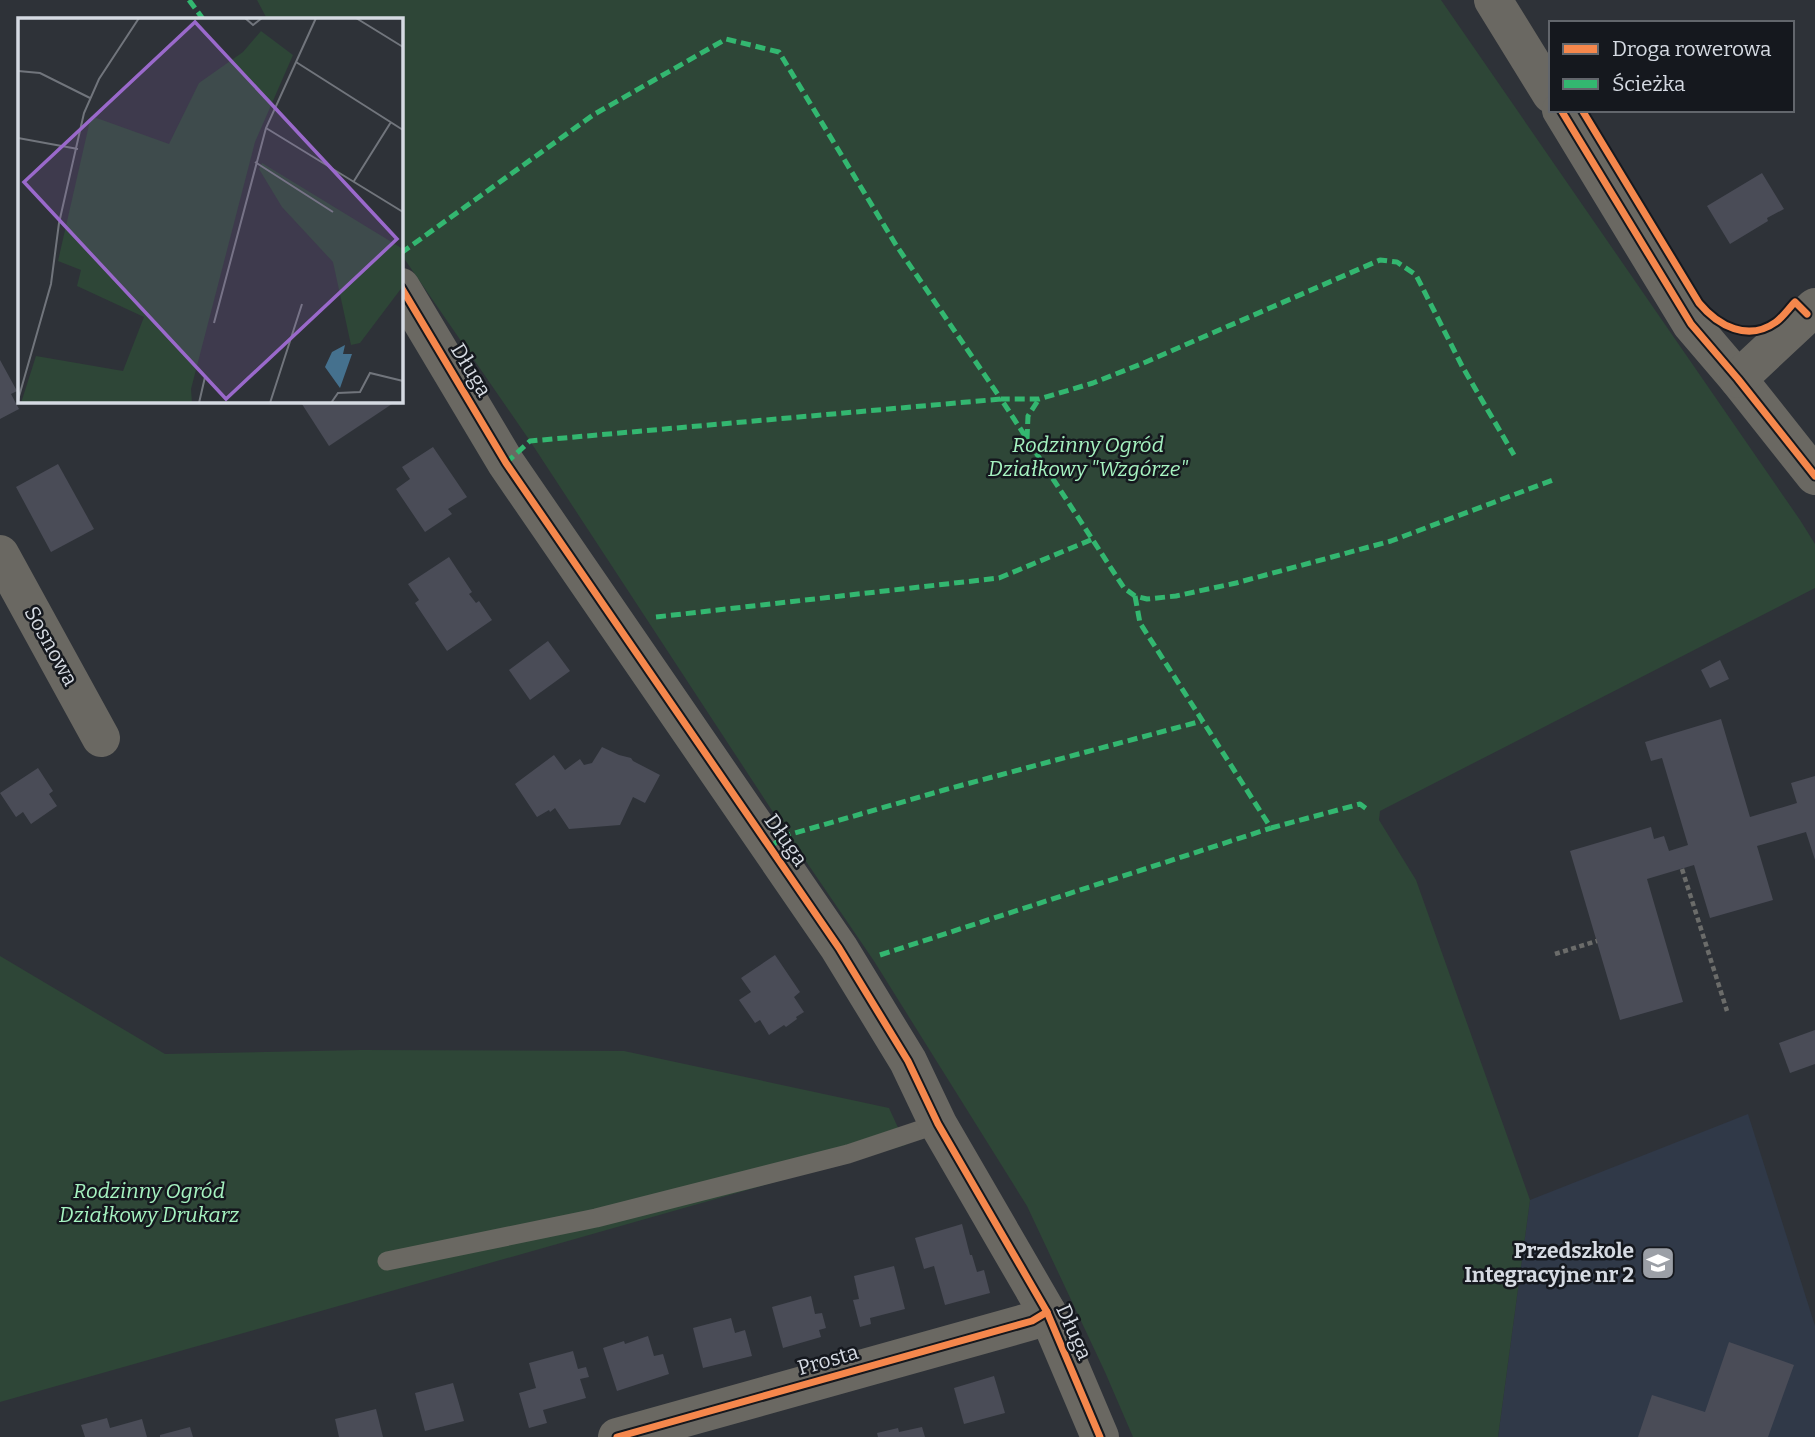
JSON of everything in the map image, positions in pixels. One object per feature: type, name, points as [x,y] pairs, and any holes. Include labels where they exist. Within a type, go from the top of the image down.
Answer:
[{"type":"street","points":[[1493,0],[1549,91]]},
{"type":"street","points":[[1561,112],[1691,324],[1815,476]]},
{"type":"street","name":"Długa","points":[[402,290],[506,463],[839,948],[908,1061],[938,1124],[1047,1312],[1100,1437]]},
{"type":"street","points":[[1738,379],[1815,306]]},
{"type":"street","name":"Sosnowa","points":[[0,554],[102,738]]},
{"type":"street","name":"Prosta","points":[[617,1437],[1031,1321],[1047,1312]]},
{"type":"lane","points":[[387,1261],[596,1218],[848,1154],[938,1124]]},
{"type":"path","points":[[1682,869],[1727,1011]]},
{"type":"path","points":[[1555,954],[1597,941]]},
{"type":"shaded area","name":"Przedszkole Integracyjne nr 2","points":[[1748,1114],[1815,1326],[1815,1437],[1498,1437],[1530,1200]]},
{"type":"green space","name":"Rodzinny Ogród Działkowy \"Wzgórze\"","points":[[257,0],[1441,0],[1815,544],[1815,588],[1380,811],[1379,820],[1416,880],[1530,1200],[1498,1437],[1133,1437],[1027,1206],[874,961],[788,835],[530,441],[402,255],[402,18],[266,18]]},
{"type":"green space","name":"Rodzinny Ogród Działkowy Drukarz","points":[[0,956],[165,1054],[361,1050],[624,1051],[889,1108],[906,1145],[0,1402]]},
{"type":"building","points":[[1762,173],[1784,209],[1730,244],[1707,206]]},
{"type":"building","points":[[0,360],[17,391],[11,394],[19,409],[0,419]]},
{"type":"building","points":[[301,402],[391,402],[392,404],[329,446]]},
{"type":"building","points":[[433,447],[467,497],[448,509],[452,514],[425,532],[396,489],[410,479],[402,467]]},
{"type":"building","points":[[58,464],[94,529],[51,552],[16,487]]},
{"type":"building","points":[[449,557],[472,592],[469,594],[476,603],[479,601],[492,620],[447,651],[415,603],[419,600],[408,584]]},
{"type":"building","points":[[548,641],[570,671],[530,700],[509,670]]},
{"type":"building","points":[[1720,660],[1729,679],[1710,688],[1701,670]]},
{"type":"building","points":[[1721,719],[1750,817],[1797,803],[1791,783],[1815,776],[1815,860],[1806,832],[1757,846],[1773,900],[1710,918],[1694,865],[1647,879],[1683,1002],[1620,1020],[1570,851],[1651,827],[1654,839],[1664,836],[1669,851],[1688,845],[1662,758],[1651,761],[1645,742]]},
{"type":"building","points":[[602,747],[631,758],[660,775],[645,803],[633,797],[620,825],[569,829],[555,808],[537,817],[515,784],[554,755],[565,770],[580,759],[584,765],[592,763]]},
{"type":"building","points":[[38,768],[53,791],[49,794],[57,806],[31,824],[23,812],[16,817],[0,793]]},
{"type":"building","points":[[775,955],[800,992],[794,997],[804,1012],[786,1027],[784,1025],[769,1035],[760,1020],[755,1023],[739,1000],[751,992],[741,978]]},
{"type":"building","points":[[1815,1030],[1815,1064],[1790,1073],[1779,1043]]},
{"type":"building","points":[[962,1224],[970,1255],[977,1272],[984,1270],[990,1293],[945,1305],[934,1266],[924,1269],[915,1238]]},
{"type":"building","points":[[894,1266],[905,1309],[870,1318],[871,1324],[860,1327],[853,1300],[859,1299],[854,1276]]},
{"type":"building","points":[[811,1296],[815,1314],[822,1313],[826,1328],[819,1330],[821,1337],[783,1348],[772,1307]]},
{"type":"building","points":[[731,1318],[735,1333],[745,1330],[752,1356],[703,1368],[693,1328]]},
{"type":"building","points":[[648,1336],[654,1356],[663,1354],[669,1374],[617,1391],[603,1348]]},
{"type":"building","points":[[1729,1342],[1794,1365],[1768,1437],[1638,1437],[1652,1395],[1705,1412]]},
{"type":"building","points":[[573,1351],[578,1369],[586,1367],[589,1377],[580,1379],[586,1398],[543,1410],[547,1423],[529,1428],[519,1393],[536,1388],[529,1363]]},
{"type":"building","points":[[994,1376],[1005,1413],[964,1424],[954,1388]]},
{"type":"building","points":[[453,1383],[464,1421],[425,1431],[415,1393]]},
{"type":"building","points":[[376,1409],[383,1437],[339,1437],[335,1419]]},
{"type":"building","points":[[107,1418],[110,1428],[142,1419],[147,1437],[85,1437],[81,1425]]},
{"type":"building","points":[[190,1427],[193,1437],[160,1437],[160,1435]]},
{"type":"building","points":[[922,1427],[925,1437],[878,1437],[877,1433],[898,1428],[899,1432]]},
{"type":"marked path","points":[[189,0],[202,18]]},
{"type":"marked path","points":[[402,252],[593,115],[726,39],[779,52],[896,245],[1001,399],[1039,399],[1093,383],[1380,260],[1397,262],[1416,275],[1462,366],[1514,455]]},
{"type":"marked path","points":[[506,463],[530,441],[1001,399],[1124,588],[1135,596],[1147,599],[1176,596],[1236,583],[1391,541],[1553,480]]},
{"type":"marked path","points":[[1027,439],[1028,416],[1039,399]]},
{"type":"marked path","points":[[656,617],[999,578],[1093,539]]},
{"type":"marked path","points":[[1135,596],[1140,623],[1271,828],[1360,804],[1368,810]]},
{"type":"marked path","points":[[769,847],[788,835],[1202,721]]},
{"type":"marked path","points":[[880,955],[1271,828]]},
{"type":"cycle path","points":[[1562,112],[1691,324],[1815,476]]},
{"type":"cycle path","points":[[1583,112],[1699,303],[1707,311],[1724,324],[1744,331],[1755,331],[1776,322],[1795,302],[1807,314]]},
{"type":"cycle path","points":[[402,289],[506,463],[839,948],[908,1061],[938,1124],[1047,1312],[1100,1437]]},
{"type":"cycle path","points":[[617,1437],[1032,1321],[1047,1312]]},
{"type":"place","name":"Przedszkole Integracyjne nr 2","points":[[1658,1263]]}]
